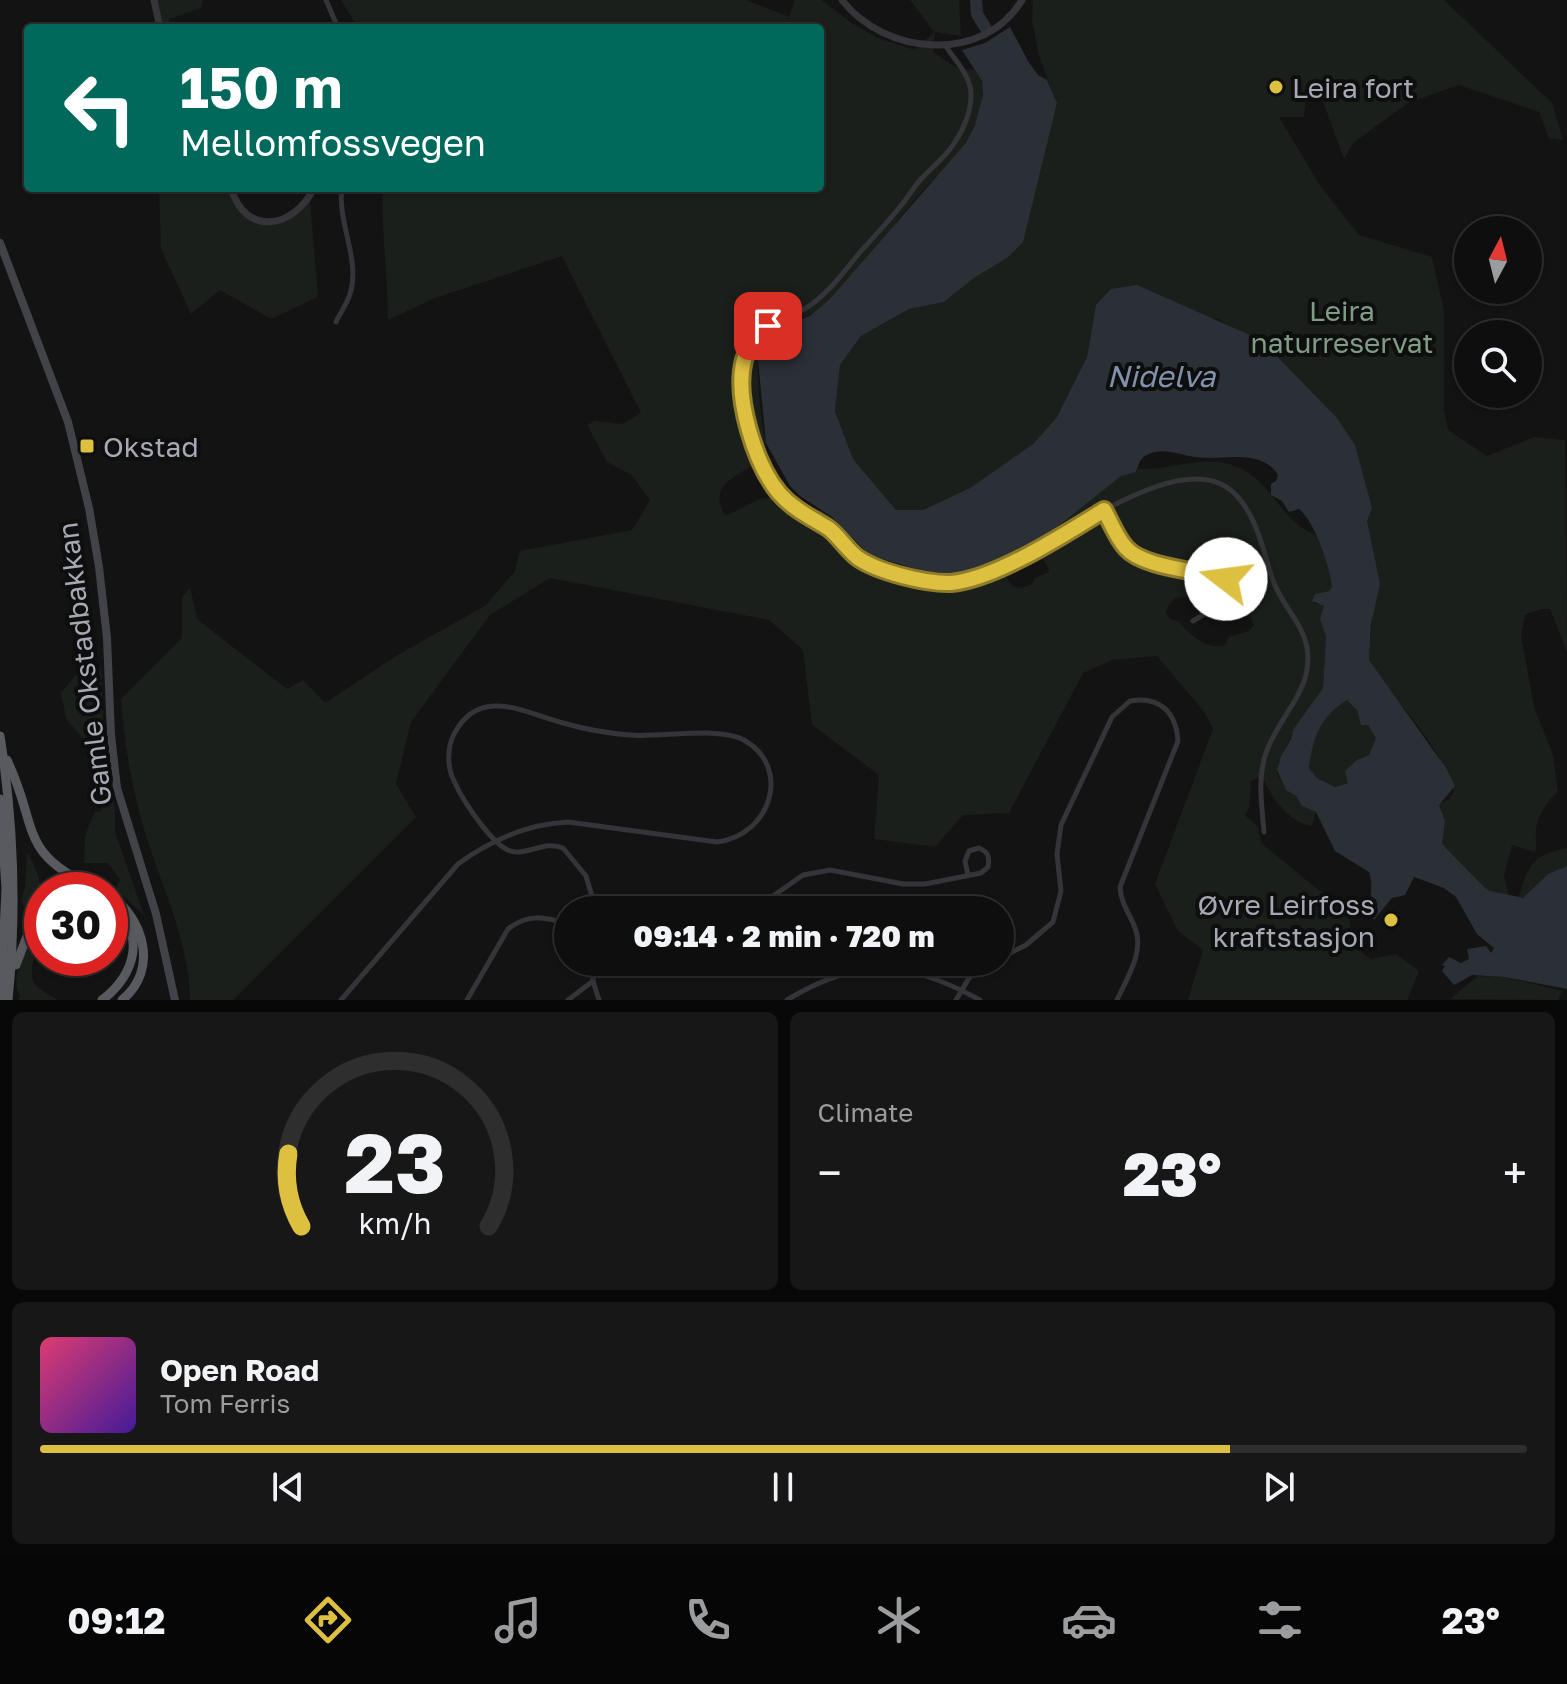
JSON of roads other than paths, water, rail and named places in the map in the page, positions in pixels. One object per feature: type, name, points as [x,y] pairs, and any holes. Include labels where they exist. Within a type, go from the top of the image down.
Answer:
[{"type":"highway","points":[[0,736],[10,812],[14,888],[8,1000]]},
{"type":"highway","points":[[2,750],[17,784],[30,831],[43,854],[64,872]]},
{"type":"highway","points":[[0,799],[6,888],[1,1000]]},
{"type":"highway","points":[[122,1000],[135,986],[140,974],[143,944],[133,917],[128,912]]},
{"type":"highway","points":[[128,927],[134,950],[128,970]]},
{"type":"highway","points":[[8,1000],[24,941]]},
{"type":"highway","points":[[102,1000],[126,976]]},
{"type":"main road","name":"Gamle Okstadbakkan","points":[[0,243],[55,384],[83,484],[99,567],[117,788],[156,914],[173,997]]},
{"type":"street","points":[[154,0],[159,24]]},
{"type":"street","points":[[326,0],[336,24]]},
{"type":"street","points":[[842,0],[859,18],[886,35],[910,42],[945,45],[986,34],[1008,18],[1022,0]]},
{"type":"street","points":[[945,45],[965,73],[971,88],[969,112],[961,131],[950,149],[919,181],[826,293],[810,306],[768,326],[754,339],[744,360],[743,378],[746,415],[755,448],[767,475],[789,503],[830,530],[856,556],[870,565],[928,581],[950,583],[978,578],[1057,539],[1104,510],[1154,487],[1204,480],[1230,489],[1254,523],[1275,587],[1302,632],[1308,655],[1301,692],[1276,730],[1263,762],[1260,787],[1264,832]]},
{"type":"street","points":[[232,192],[243,210],[253,217],[273,222],[282,221],[302,209],[312,192]]},
{"type":"street","points":[[336,322],[353,282],[341,210],[342,192]]},
{"type":"street","points":[[1104,510],[1123,545],[1135,556],[1219,577],[1232,584],[1234,591],[1231,598],[1193,621]]},
{"type":"street","points":[[1014,951],[1042,933],[1056,914],[1061,891],[1057,854],[1061,825],[1112,717],[1130,701],[1155,701],[1166,707],[1172,716],[1178,741],[1120,887],[1123,907],[1135,927],[1138,943],[1136,956],[1117,1000]]},
{"type":"street","points":[[341,1000],[446,877],[469,856],[496,842],[530,826],[568,822],[693,839],[728,840],[749,831],[762,817],[770,794],[768,772],[758,753],[742,739],[713,734],[633,736],[604,732],[560,723],[517,707],[489,706],[461,724],[450,747],[449,763],[456,786],[496,842],[512,853],[548,845],[563,848],[586,876],[592,896]]},
{"type":"street","points":[[773,896],[803,875],[830,870],[903,884],[925,884],[981,873],[990,860],[986,851],[979,848],[969,851],[965,861],[968,875]]},
{"type":"street","points":[[467,1000],[508,929],[516,923],[538,917],[554,921]]},
{"type":"street","points":[[787,1000],[813,984],[862,969],[912,972],[980,1000]]},
{"type":"street","points":[[593,976],[599,1000]]},
{"type":"street","points":[[956,1000],[972,976]]},
{"type":"street","points":[[568,1000],[593,981]]},
{"type":"water","name":"Nidelva","points":[[1010,27],[1028,61],[1038,75],[1047,80],[1057,103],[1023,242],[1007,258],[974,278],[944,302],[909,309],[861,336],[840,365],[835,411],[853,459],[896,510],[923,510],[970,488],[1033,444],[1057,417],[1087,357],[1096,305],[1111,289],[1137,285],[1261,340],[1337,418],[1355,445],[1372,508],[1367,521],[1380,584],[1371,624],[1369,660],[1446,768],[1455,786],[1439,805],[1445,821],[1442,844],[1490,891],[1523,898],[1548,874],[1567,866],[1567,989],[1505,977],[1472,975],[1454,985],[1442,971],[1445,966],[1442,965],[1449,957],[1461,963],[1469,959],[1467,949],[1486,946],[1491,953],[1494,948],[1477,934],[1456,897],[1444,888],[1414,877],[1405,895],[1392,898],[1374,920],[1369,872],[1335,851],[1316,812],[1302,806],[1296,796],[1286,790],[1277,770],[1281,756],[1293,730],[1323,688],[1326,636],[1320,619],[1324,606],[1312,601],[1315,594],[1329,591],[1332,587],[1321,545],[1311,524],[1299,509],[1289,512],[1282,501],[1271,495],[1271,484],[1278,475],[1271,466],[1251,458],[1206,458],[1164,451],[1151,453],[1141,459],[1136,472],[1121,476],[1057,527],[1001,560],[963,575],[936,575],[869,555],[832,517],[790,486],[766,443],[758,360],[762,346],[773,334],[811,315],[830,299],[965,144],[975,125],[983,95],[982,81],[962,50],[985,43]],"holes":[[[1347,700],[1357,710],[1361,725],[1368,725],[1376,738],[1369,755],[1357,760],[1345,771],[1348,783],[1335,787],[1317,778],[1309,768],[1313,747],[1319,729],[1330,713]]]},
{"type":"waterway","name":"Nidelva","points":[[976,0],[977,14],[985,27]]},
{"type":"place","name":"Leira fort","points":[[1276,87]]},
{"type":"place","name":"Okstad","points":[[87,446]]},
{"type":"place","name":"Øvre Leirfoss kraftstasjon","points":[[1391,920]]},
{"type":"park label","name":"Leira naturreservat","points":[[1342,326]]}]
